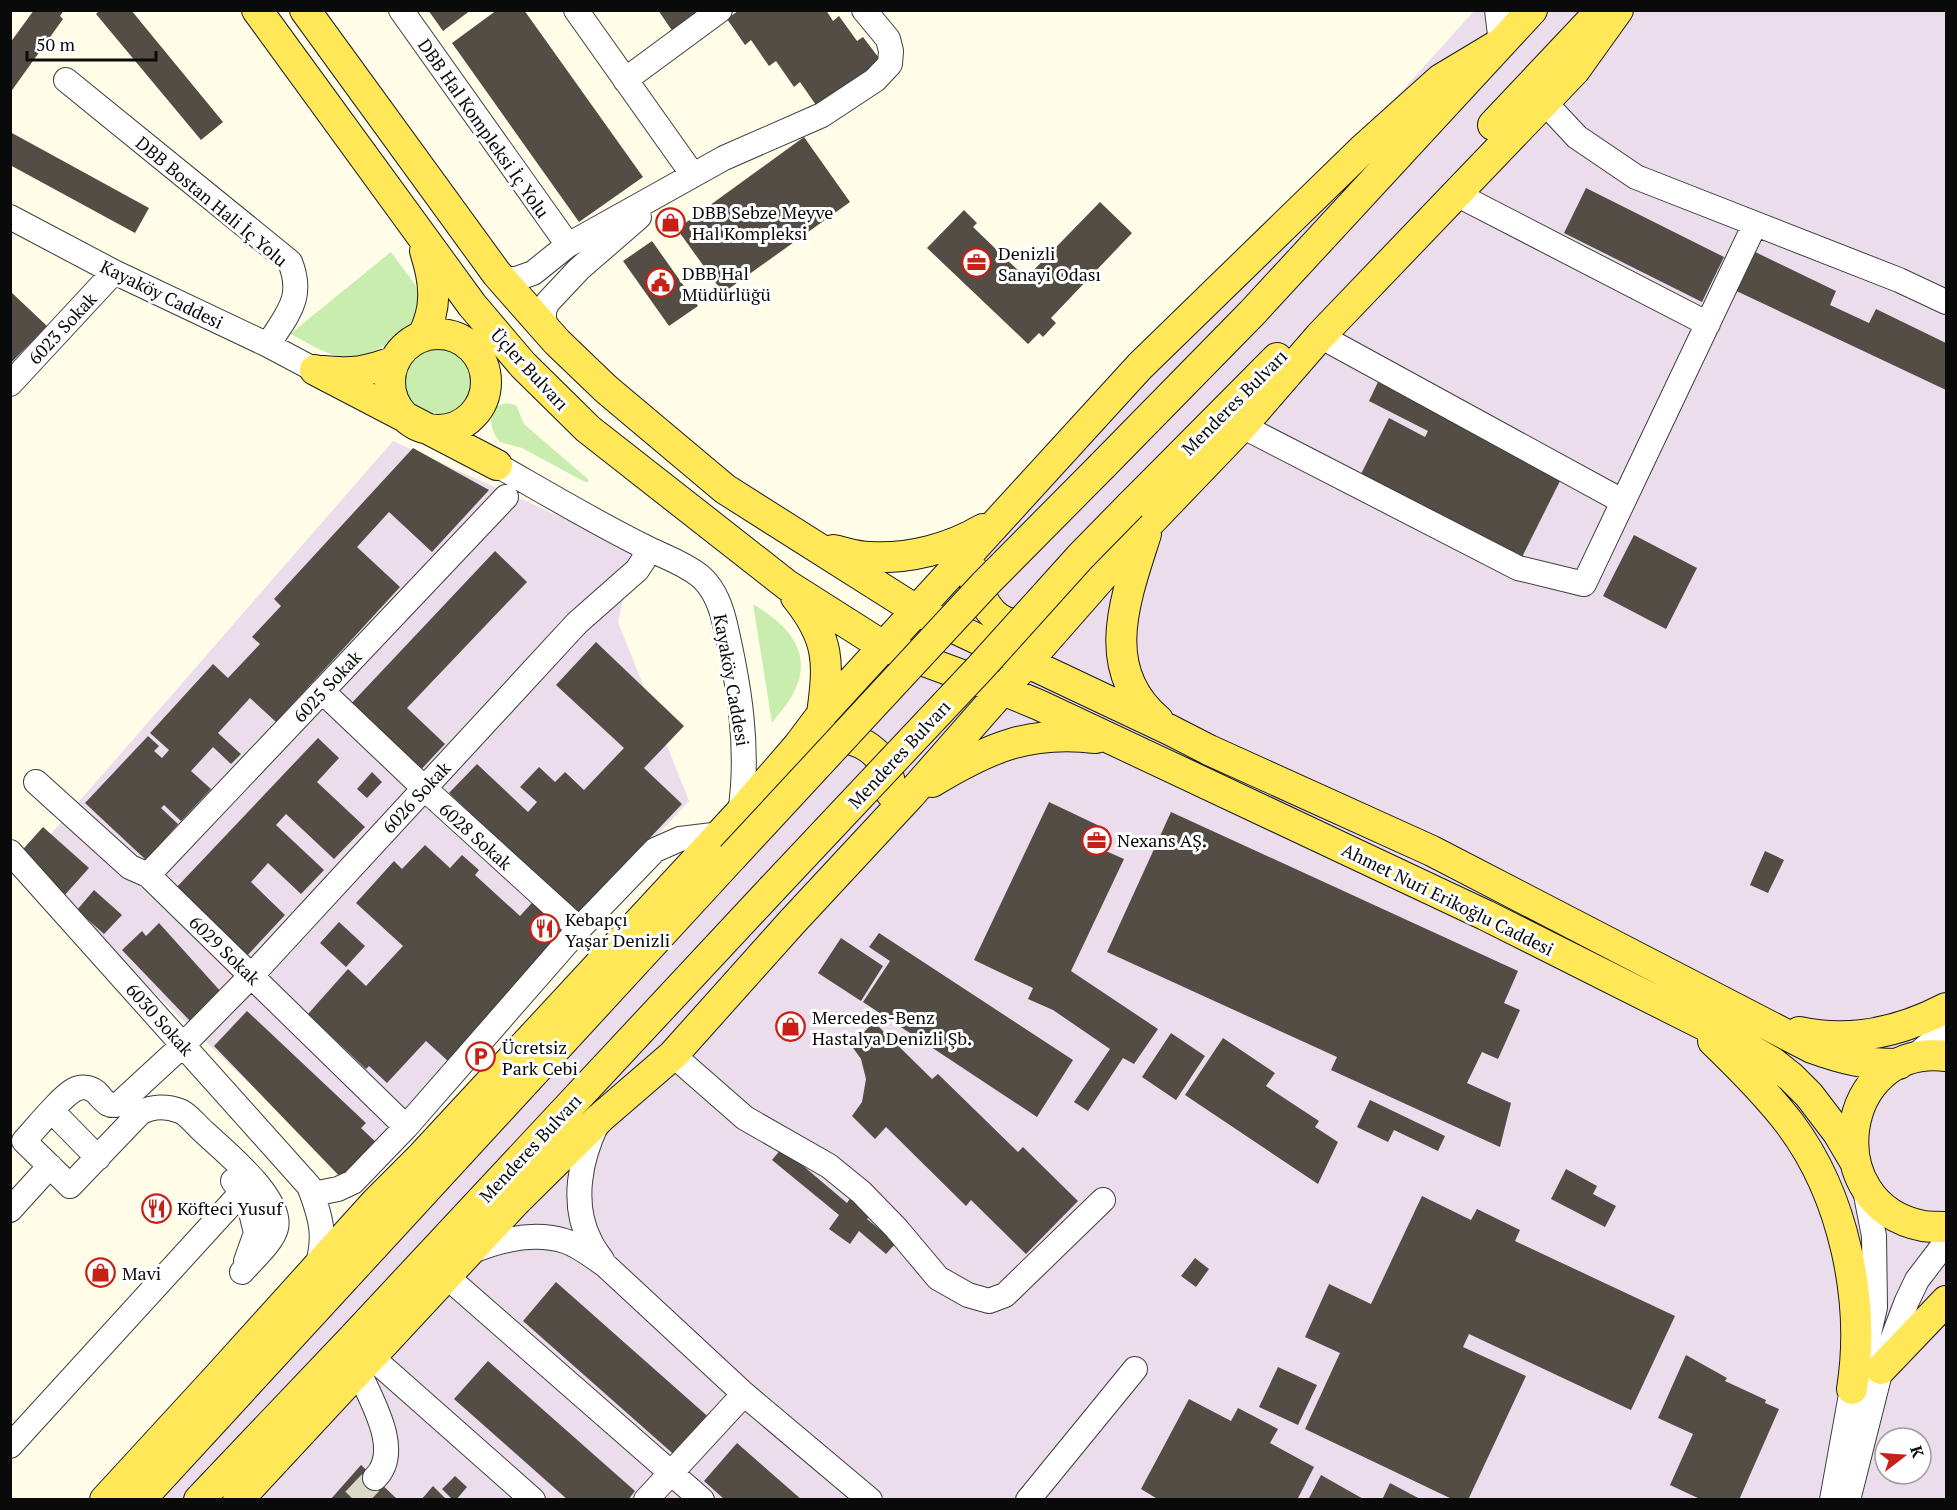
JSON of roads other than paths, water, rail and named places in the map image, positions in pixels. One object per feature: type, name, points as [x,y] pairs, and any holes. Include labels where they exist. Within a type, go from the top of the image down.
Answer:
[{"type":"main road","name":"Üçler Bulvarı","points":[[257,10],[420,237],[472,305],[523,365],[588,429],[787,585],[883,646],[1003,690]]},
{"type":"main road","points":[[305,10],[497,274],[546,329],[606,389],[725,489],[916,610]]},
{"type":"main road","points":[[105,1500],[391,1187],[731,835],[986,584],[1252,313],[1532,10]]},
{"type":"main road","name":"Menderes Bulvarı","points":[[199,1500],[361,1355],[772,889],[980,668],[1081,556],[1140,514],[1291,344],[1537,94],[1601,10]]},
{"type":"main road","points":[[238,1500],[361,1355],[446,1276],[600,1118],[673,1055],[792,922],[912,794],[1073,612],[1140,514],[1242,426],[1320,336],[1456,194],[1537,94],[1575,70],[1618,10]]},
{"type":"main road","points":[[140,1500],[218,1415],[731,835],[822,714],[1140,366],[1362,150],[1441,79],[1501,43]]},
{"type":"main road","points":[[420,237],[430,266],[434,294],[433,310],[422,337]]},
{"type":"main road","points":[[499,460],[480,436],[476,424],[478,409],[485,394],[486,377],[482,361],[472,347],[445,334],[430,334],[404,348],[395,361],[391,375],[391,390],[396,405],[405,417],[435,430],[452,428],[467,421],[478,409],[489,395],[504,386],[527,387],[550,393]]},
{"type":"main road","points":[[315,370],[348,374],[363,372],[395,361]]},
{"type":"main road","points":[[315,370],[413,422],[499,460]]},
{"type":"main road","points":[[1140,514],[1122,617],[1120,641],[1122,659],[1134,692],[1154,717],[1170,730]]},
{"type":"main road","points":[[813,546],[867,557],[900,556],[940,548],[966,539],[996,522]]},
{"type":"main road","points":[[996,522],[974,550],[972,571],[976,589],[990,614],[1012,624],[1044,623],[1073,612]]},
{"type":"main road","points":[[787,585],[817,626],[824,646],[827,666],[822,714]]},
{"type":"main road","name":"Ahmet Nuri Erikoğlu Caddesi","points":[[916,610],[1209,750],[1432,851],[1812,1048],[1843,1060],[1871,1064],[1906,1061],[1936,1055],[1947,1056]]},
{"type":"main road","name":"Ahmet Nuri Erikoğlu Caddesi","points":[[1003,690],[1485,915],[1772,1062],[1809,1095],[1831,1124],[1880,1205],[1901,1219],[1924,1226],[1947,1227]]},
{"type":"main road","points":[[912,794],[994,748],[1016,741],[1055,736],[1110,740]]},
{"type":"main road","points":[[798,746],[818,739],[835,737],[851,738],[868,746],[880,758],[890,780],[891,800],[882,825]]},
{"type":"main road","points":[[1762,1024],[1815,1035],[1874,1034],[1915,1023],[1947,1008]]},
{"type":"main road","points":[[1689,1018],[1766,1095],[1791,1125],[1820,1175],[1840,1227],[1855,1298],[1856,1353],[1851,1389]]},
{"type":"main road","points":[[1859,1173],[1852,1141],[1854,1122],[1860,1104],[1870,1088],[1884,1074],[1906,1061]]},
{"type":"main road","points":[[1881,1369],[1947,1300]]},
{"type":"main road","points":[[138,1464],[218,1415]]},
{"type":"street","name":"DBB Hal Kompleksi İç Yolu","points":[[400,10],[568,245]]},
{"type":"street","points":[[576,10],[693,176]]},
{"type":"street","points":[[625,80],[720,10]]},
{"type":"street","points":[[497,274],[508,279],[525,277],[533,273],[568,245],[724,158],[822,115],[875,80],[890,64],[891,51],[888,39],[864,10]]},
{"type":"street","points":[[1497,10],[1501,43]]},
{"type":"street","name":"DBB Bostan Hali İç Yolu","points":[[66,80],[290,262],[296,284],[295,299],[268,345]]},
{"type":"street","points":[[1537,94],[1577,136],[1636,177],[1899,280],[1947,302]]},
{"type":"street","points":[[1456,194],[1708,324]]},
{"type":"street","points":[[546,329],[544,308],[548,302],[579,269],[633,223],[654,198]]},
{"type":"street","name":"Kayaköy Caddesi","points":[[10,217],[114,272],[268,345],[315,370]]},
{"type":"street","points":[[1242,426],[1518,568],[1584,584],[1755,224]]},
{"type":"street","name":"6023 Sokak","points":[[10,384],[114,272]]},
{"type":"street","points":[[1320,336],[1622,501]]},
{"type":"street","name":"Kayaköy Caddesi","points":[[499,460],[610,511],[647,549],[678,562],[710,586],[721,608],[731,654],[745,750],[745,772],[731,835]]},
{"type":"street","name":"6025 Sokak","points":[[148,875],[506,497]]},
{"type":"street","name":"6026 Sokak","points":[[52,1111],[69,1093],[81,1087],[94,1090],[106,1104],[111,1106],[119,1104],[142,1070],[183,1046],[252,975],[577,623],[637,570],[647,549]]},
{"type":"street","name":"6028 Sokak","points":[[322,691],[424,788],[579,929]]},
{"type":"street","name":"6029 Sokak","points":[[36,782],[130,867],[148,875],[405,1127]]},
{"type":"street","points":[[316,1189],[338,1189],[353,1182],[405,1127],[579,929],[655,850],[680,839],[731,835]]},
{"type":"street","name":"6030 Sokak","points":[[10,852],[183,1046],[316,1189],[322,1230],[322,1252],[316,1270]]},
{"type":"street","points":[[1906,1061],[1947,1030]]},
{"type":"street","points":[[673,1055],[745,1118],[829,1166],[861,1192],[896,1228],[938,1278],[968,1295],[989,1301],[1005,1295],[1103,1200]]},
{"type":"street","points":[[98,1158],[52,1111],[17,1142],[50,1166],[70,1186],[98,1158],[140,1113],[149,1108],[160,1107],[181,1111],[235,1160],[263,1191],[276,1216],[276,1230],[242,1272],[256,1233],[248,1200],[160,1107]]},
{"type":"street","points":[[600,1118],[584,1159],[580,1176],[579,1206],[589,1240],[605,1265]]},
{"type":"street","points":[[10,1210],[50,1166]]},
{"type":"street","points":[[1833,1500],[1851,1389],[1865,1351],[1875,1306],[1874,1236],[1859,1173]]},
{"type":"street","points":[[316,1189],[352,1197],[369,1195],[391,1187]]},
{"type":"street","points":[[10,1446],[242,1192]]},
{"type":"street","points":[[469,1252],[495,1242],[515,1238],[543,1237],[566,1241],[605,1265],[744,1394],[870,1500]]},
{"type":"street","points":[[1848,1500],[1881,1369],[1917,1280],[1947,1242]]},
{"type":"street","points":[[446,1276],[702,1500]]},
{"type":"street","points":[[361,1355],[387,1450],[386,1462],[381,1473],[375,1478]]},
{"type":"street","points":[[361,1355],[533,1500]]},
{"type":"street","points":[[1028,1500],[1135,1369]]},
{"type":"street","points":[[646,1500],[744,1394]]},
{"type":"tunnel","points":[[354,1500],[375,1478]]},
{"type":"place","name":"DBB Sebze Meyve Hal Kompleksi","points":[[671,222]]},
{"type":"place","name":"Denizli Sanayi Odası","points":[[977,263]]},
{"type":"place","name":"DBB Hal Müdürlüğü","points":[[661,283]]},
{"type":"place","name":"Nexans AŞ.","points":[[1096,840]]},
{"type":"place","name":"Kebapçı Yaşar Denizli","points":[[544,929]]},
{"type":"place","name":"Mercedes-Benz Hastalya Denizli Şb.","points":[[791,1027]]},
{"type":"place","name":"Ücretsiz Park Cebi","points":[[481,1057]]},
{"type":"place","name":"Köfteci Yusuf","points":[[156,1208]]},
{"type":"place","name":"Mavi","points":[[101,1273]]}]
